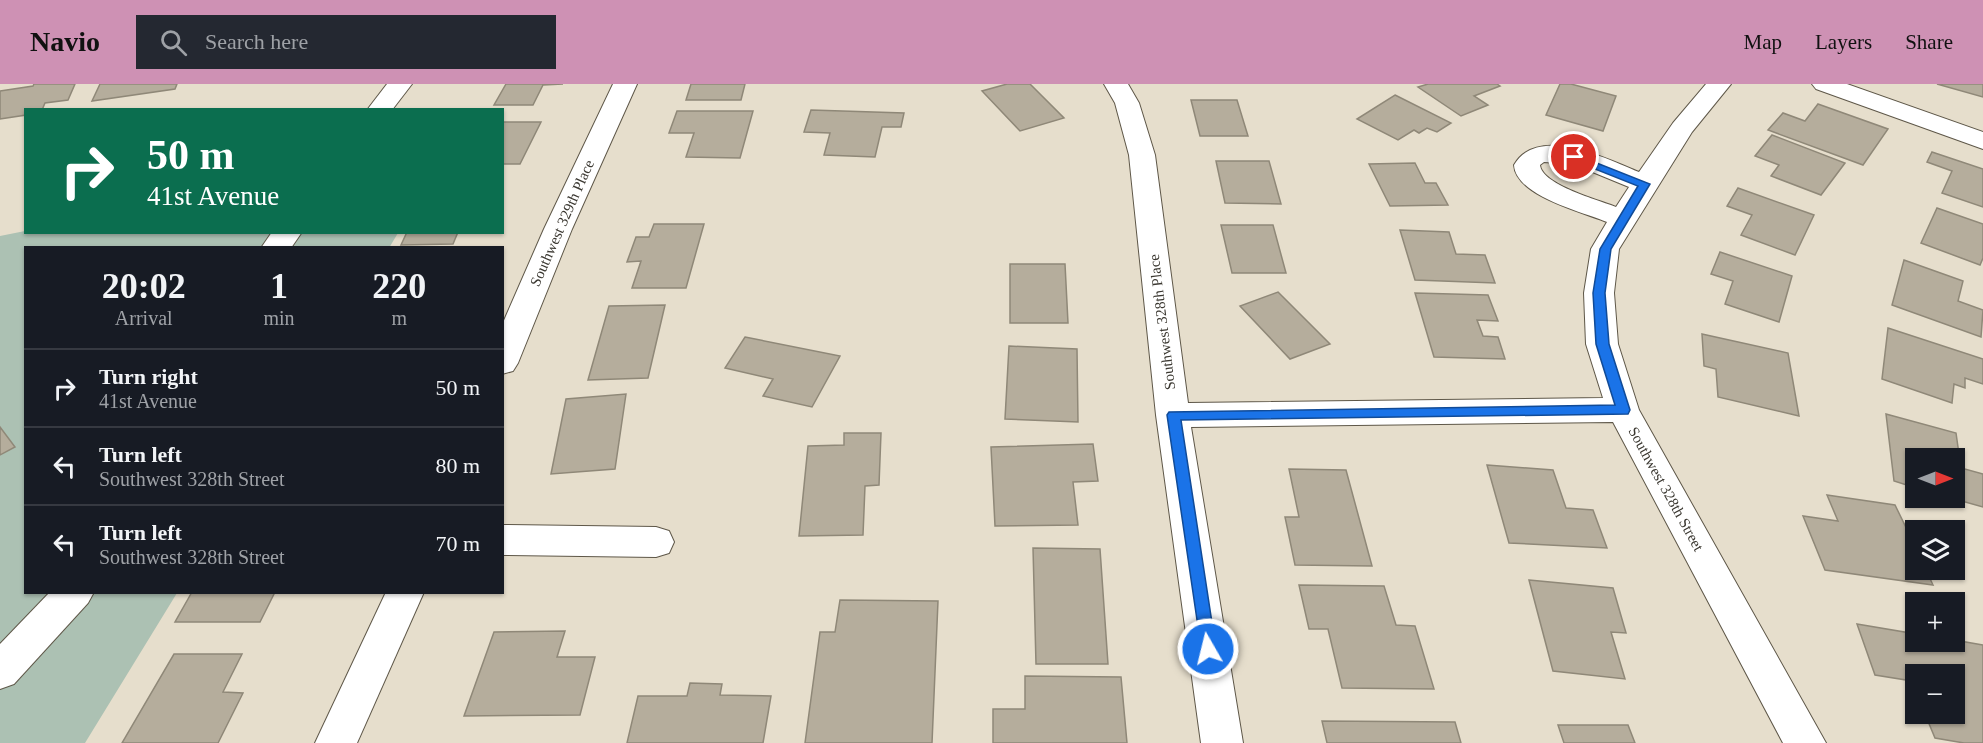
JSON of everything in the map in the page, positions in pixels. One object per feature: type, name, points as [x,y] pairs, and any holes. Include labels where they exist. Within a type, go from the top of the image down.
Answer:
[{"type":"street","points":[[381,108],[400,84]]},
{"type":"street","name":"Southwest 329th Place","points":[[504,358],[558,229],[625,84]]},
{"type":"street","name":"Southwest 328th Place","points":[[1116,84],[1127,103],[1142,155],[1173,415],[1222,743]]},
{"type":"street","name":"Southwest 328th Street","points":[[1719,84],[1682,128],[1605,249],[1599,293],[1602,344],[1623,410],[1805,743]]},
{"type":"street","points":[[1824,84],[1983,141]]},
{"type":"street","points":[[1623,219],[1540,186],[1531,179],[1526,165],[1530,159],[1538,155],[1561,154],[1645,184]]},
{"type":"street","points":[[277,246],[286,234]]},
{"type":"street","points":[[1173,415],[1623,410]]},
{"type":"street","points":[[504,540],[656,542]]},
{"type":"street","points":[[0,672],[73,594]]},
{"type":"street","points":[[336,743],[404,594]]},
{"type":"green space","points":[[24,231],[24,234],[397,234],[390,246],[24,246],[24,594],[176,594],[85,743],[0,743],[0,236]]},
{"type":"building","points":[[34,84],[75,84],[68,100],[45,103],[43,108],[24,108],[24,115],[0,119],[0,91]]},
{"type":"building","points":[[100,84],[177,84],[175,89],[92,101]]},
{"type":"building","points":[[506,84],[563,84],[543,85],[533,105],[494,105]]},
{"type":"building","points":[[691,84],[745,84],[741,100],[686,100]]},
{"type":"building","points":[[1007,84],[1030,84],[1064,118],[1020,131],[982,91]]},
{"type":"building","points":[[1428,84],[1497,84],[1500,86],[1474,96],[1488,105],[1461,116],[1418,87]]},
{"type":"building","points":[[1560,84],[1571,84],[1616,96],[1603,131],[1546,115]]},
{"type":"building","points":[[1937,84],[1983,84],[1983,97]]},
{"type":"building","points":[[1395,95],[1451,123],[1437,132],[1427,128],[1419,133],[1414,130],[1398,140],[1357,119]]},
{"type":"building","points":[[1191,100],[1237,100],[1248,136],[1200,136]]},
{"type":"building","points":[[1818,104],[1888,129],[1863,165],[1768,130],[1783,113],[1805,121]]},
{"type":"building","points":[[811,110],[904,113],[901,127],[882,127],[875,157],[824,155],[830,133],[804,132]]},
{"type":"building","points":[[677,111],[753,111],[740,158],[686,157],[694,133],[669,133]]},
{"type":"building","points":[[504,122],[541,122],[520,164],[504,164]]},
{"type":"building","points":[[1772,135],[1845,163],[1821,195],[1771,176],[1779,165],[1755,156]]},
{"type":"building","points":[[1932,152],[1983,169],[1983,207],[1942,193],[1952,171],[1927,162]]},
{"type":"building","points":[[1216,161],[1269,161],[1281,204],[1225,203]]},
{"type":"building","points":[[1415,163],[1425,183],[1436,183],[1448,205],[1390,206],[1369,164]]},
{"type":"building","points":[[1738,188],[1814,215],[1795,255],[1741,235],[1752,215],[1727,206]]},
{"type":"building","points":[[1937,208],[1983,224],[1983,258],[1980,265],[1921,243]]},
{"type":"building","points":[[654,224],[704,224],[686,288],[632,288],[641,261],[627,262],[636,237],[649,237]]},
{"type":"building","points":[[1221,225],[1273,225],[1286,273],[1232,273]]},
{"type":"building","points":[[1400,230],[1449,232],[1456,254],[1485,255],[1495,283],[1415,280]]},
{"type":"building","points":[[406,234],[457,234],[453,244],[401,245]]},
{"type":"building","points":[[1720,252],[1792,276],[1779,322],[1725,304],[1733,281],[1711,274]]},
{"type":"building","points":[[1904,260],[1963,281],[1958,301],[1983,310],[1981,337],[1892,305]]},
{"type":"building","points":[[1010,264],[1065,264],[1068,323],[1010,323]]},
{"type":"building","points":[[1278,292],[1330,344],[1290,359],[1240,306]]},
{"type":"building","points":[[1415,293],[1488,295],[1498,321],[1477,320],[1483,336],[1498,337],[1505,359],[1434,357]]},
{"type":"building","points":[[665,305],[648,378],[588,380],[609,306]]},
{"type":"building","points":[[1888,328],[1983,359],[1983,384],[1965,378],[1965,388],[1954,384],[1952,403],[1882,379]]},
{"type":"building","points":[[1702,334],[1788,353],[1799,416],[1718,397],[1716,369],[1704,366]]},
{"type":"building","points":[[745,337],[840,356],[812,407],[763,396],[773,379],[725,368]]},
{"type":"building","points":[[1009,346],[1077,349],[1078,422],[1005,419]]},
{"type":"building","points":[[626,394],[615,469],[551,474],[566,399]]},
{"type":"building","points":[[1886,414],[1956,433],[1958,448],[1905,448],[1905,484],[1894,481]]},
{"type":"building","points":[[0,427],[15,447],[0,455]]},
{"type":"building","points":[[844,433],[881,433],[879,485],[865,486],[863,535],[799,536],[808,446],[844,445]]},
{"type":"building","points":[[1093,444],[1098,481],[1073,482],[1078,525],[995,526],[991,447]]},
{"type":"building","points":[[1487,465],[1553,470],[1566,508],[1593,510],[1607,548],[1509,543]]},
{"type":"building","points":[[1289,469],[1346,470],[1372,566],[1295,565],[1285,517],[1299,517]]},
{"type":"building","points":[[1965,469],[1983,474],[1983,507],[1965,502]]},
{"type":"building","points":[[1827,495],[1895,505],[1905,525],[1905,580],[1931,580],[1933,585],[1825,570],[1803,516],[1838,521]]},
{"type":"building","points":[[1033,548],[1100,549],[1108,664],[1036,664]]},
{"type":"building","points":[[1529,580],[1613,588],[1626,633],[1611,632],[1625,679],[1553,671]]},
{"type":"building","points":[[1299,585],[1384,586],[1396,625],[1415,626],[1434,689],[1342,688],[1328,629],[1309,629]]},
{"type":"building","points":[[191,594],[274,594],[260,622],[175,622]]},
{"type":"building","points":[[840,600],[938,601],[932,743],[805,743],[820,632],[835,632]]},
{"type":"building","points":[[1857,624],[1905,632],[1905,652],[1965,652],[1965,642],[1983,645],[1983,743],[1964,743],[1935,738],[1929,724],[1965,724],[1965,664],[1905,664],[1905,680],[1875,675]]},
{"type":"building","points":[[565,631],[557,657],[595,657],[580,715],[464,716],[494,632]]},
{"type":"building","points":[[174,654],[242,654],[223,692],[243,693],[218,743],[122,743]]},
{"type":"building","points":[[1025,676],[1121,677],[1127,743],[993,743],[993,709],[1025,709]]},
{"type":"building","points":[[690,683],[722,684],[720,695],[771,696],[763,743],[627,743],[638,696],[687,696]]},
{"type":"building","points":[[1322,721],[1455,722],[1461,743],[1327,743]]},
{"type":"building","points":[[1558,725],[1628,725],[1635,743],[1564,743]]},
{"type":"route","points":[[1208,649],[1173,415],[1623,410],[1602,344],[1599,293],[1605,249],[1645,184],[1574,157]]}]
